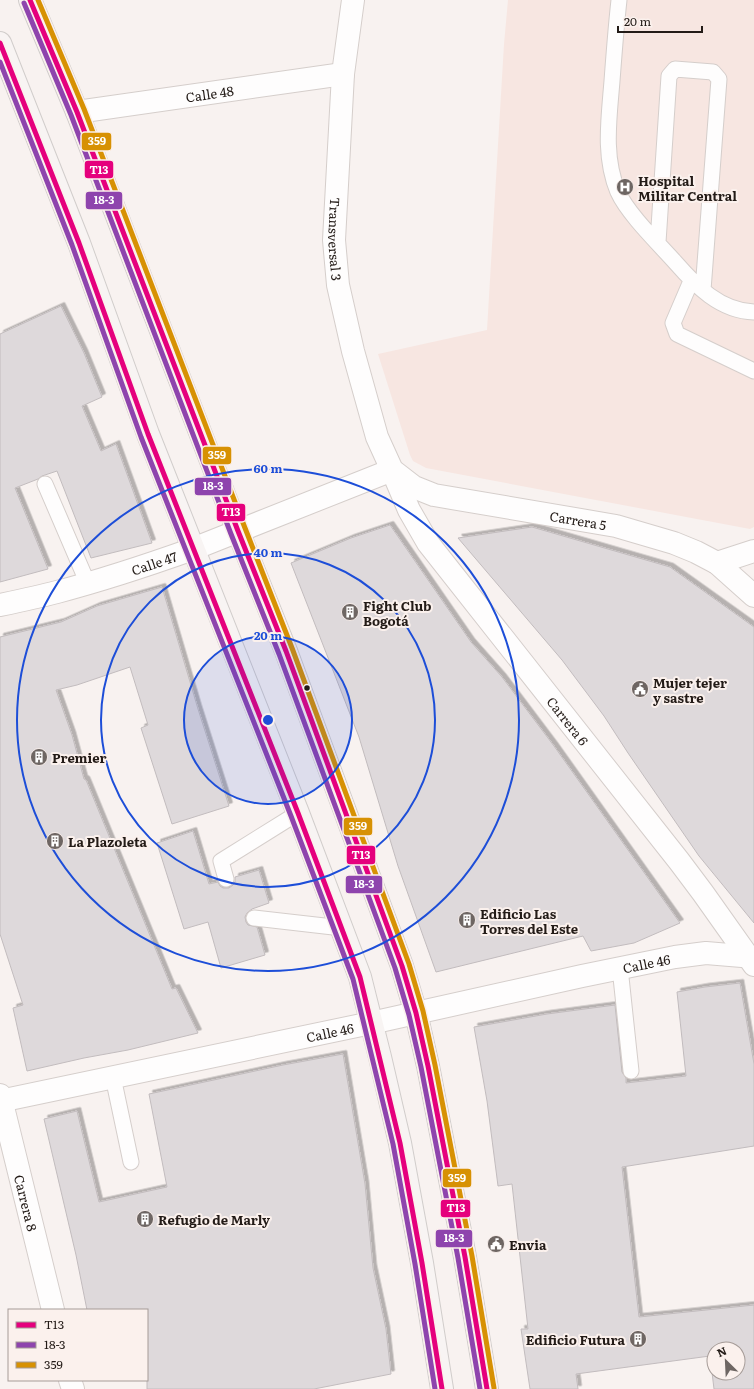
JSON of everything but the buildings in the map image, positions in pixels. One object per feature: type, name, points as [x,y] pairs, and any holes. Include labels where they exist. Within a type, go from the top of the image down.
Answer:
[{"type":"main road","points":[[30,0],[77,112],[294,673],[402,966],[416,1013],[430,1073],[464,1249],[487,1389]]},
{"type":"main road","points":[[0,43],[79,243],[148,434],[298,813],[360,976],[400,1143],[422,1263],[442,1389]]},
{"type":"street","name":"Transversal 3","points":[[353,0],[343,74],[334,240],[338,285],[353,351],[377,437],[392,470]]},
{"type":"street","name":"Calle 48","points":[[77,112],[343,74]]},
{"type":"street","name":"Calle 47","points":[[0,605],[88,584],[194,549],[392,470]]},
{"type":"street","name":"Carrera 5","points":[[392,470],[414,487],[434,495],[616,526],[674,543],[717,563],[754,596]]},
{"type":"street","name":"Carrera 6","points":[[392,470],[409,510],[428,543],[679,861],[752,959]]},
{"type":"street","points":[[717,563],[754,551]]},
{"type":"street","name":"Calle 46","points":[[0,1099],[371,1024],[675,957],[706,953],[752,959]]},
{"type":"street","name":"Carrera 8","points":[[0,1099],[53,1309]]},
{"type":"lane","points":[[619,0],[607,132],[609,162],[618,192],[628,208],[691,281],[722,304],[743,312],[754,312]]},
{"type":"lane","points":[[658,242],[668,76],[675,69],[713,72],[719,79],[703,290]]},
{"type":"lane","points":[[691,281],[672,323],[677,334],[754,371]]},
{"type":"lane","points":[[45,484],[88,584]]},
{"type":"lane","points":[[226,879],[221,861],[298,813]]},
{"type":"lane","points":[[254,918],[342,928]]},
{"type":"lane","points":[[620,968],[631,1071]]},
{"type":"lane","points":[[113,1077],[131,1162]]},
{"type":"shaded area","name":"Hospital Militar Central","points":[[508,0],[754,0],[754,527],[750,529],[426,468],[413,461],[410,455],[378,354],[487,330]]},
{"type":"transit line","name":"T13","points":[[30,0],[77,112],[238,531],[286,651],[402,966],[416,1013],[428,1066],[465,1257],[487,1389]]},
{"type":"transit line","name":"359","points":[[38,0],[84,109],[292,648],[409,964],[423,1011],[435,1065],[472,1256],[494,1388]]},
{"type":"transit line","name":"18-3","points":[[24,3],[71,115],[231,534],[279,654],[395,968],[409,1015],[421,1067],[458,1258],[480,1389]]},
{"type":"transit line","name":"T13","points":[[0,43],[79,243],[148,434],[298,813],[360,977],[400,1143],[422,1263],[442,1389]]},
{"type":"transit line","name":"18-3","points":[[0,62],[72,245],[141,437],[291,816],[353,979],[393,1144],[415,1264],[435,1389]]},
{"type":"place","name":"Hospital Militar Central","points":[[625,187]]},
{"type":"place","name":"Fight Club Bogotá","points":[[350,612]]},
{"type":"place","name":"Mujer tejer y sastre","points":[[640,689]]},
{"type":"place","name":"Premier","points":[[39,757]]},
{"type":"place","name":"La Plazoleta","points":[[55,841]]},
{"type":"place","name":"Edificio Las Torres del Este","points":[[467,920]]},
{"type":"place","name":"Refugio de Marly","points":[[145,1219]]},
{"type":"place","name":"Envia","points":[[496,1244]]},
{"type":"place","name":"Edificio Futura","points":[[638,1339]]}]
